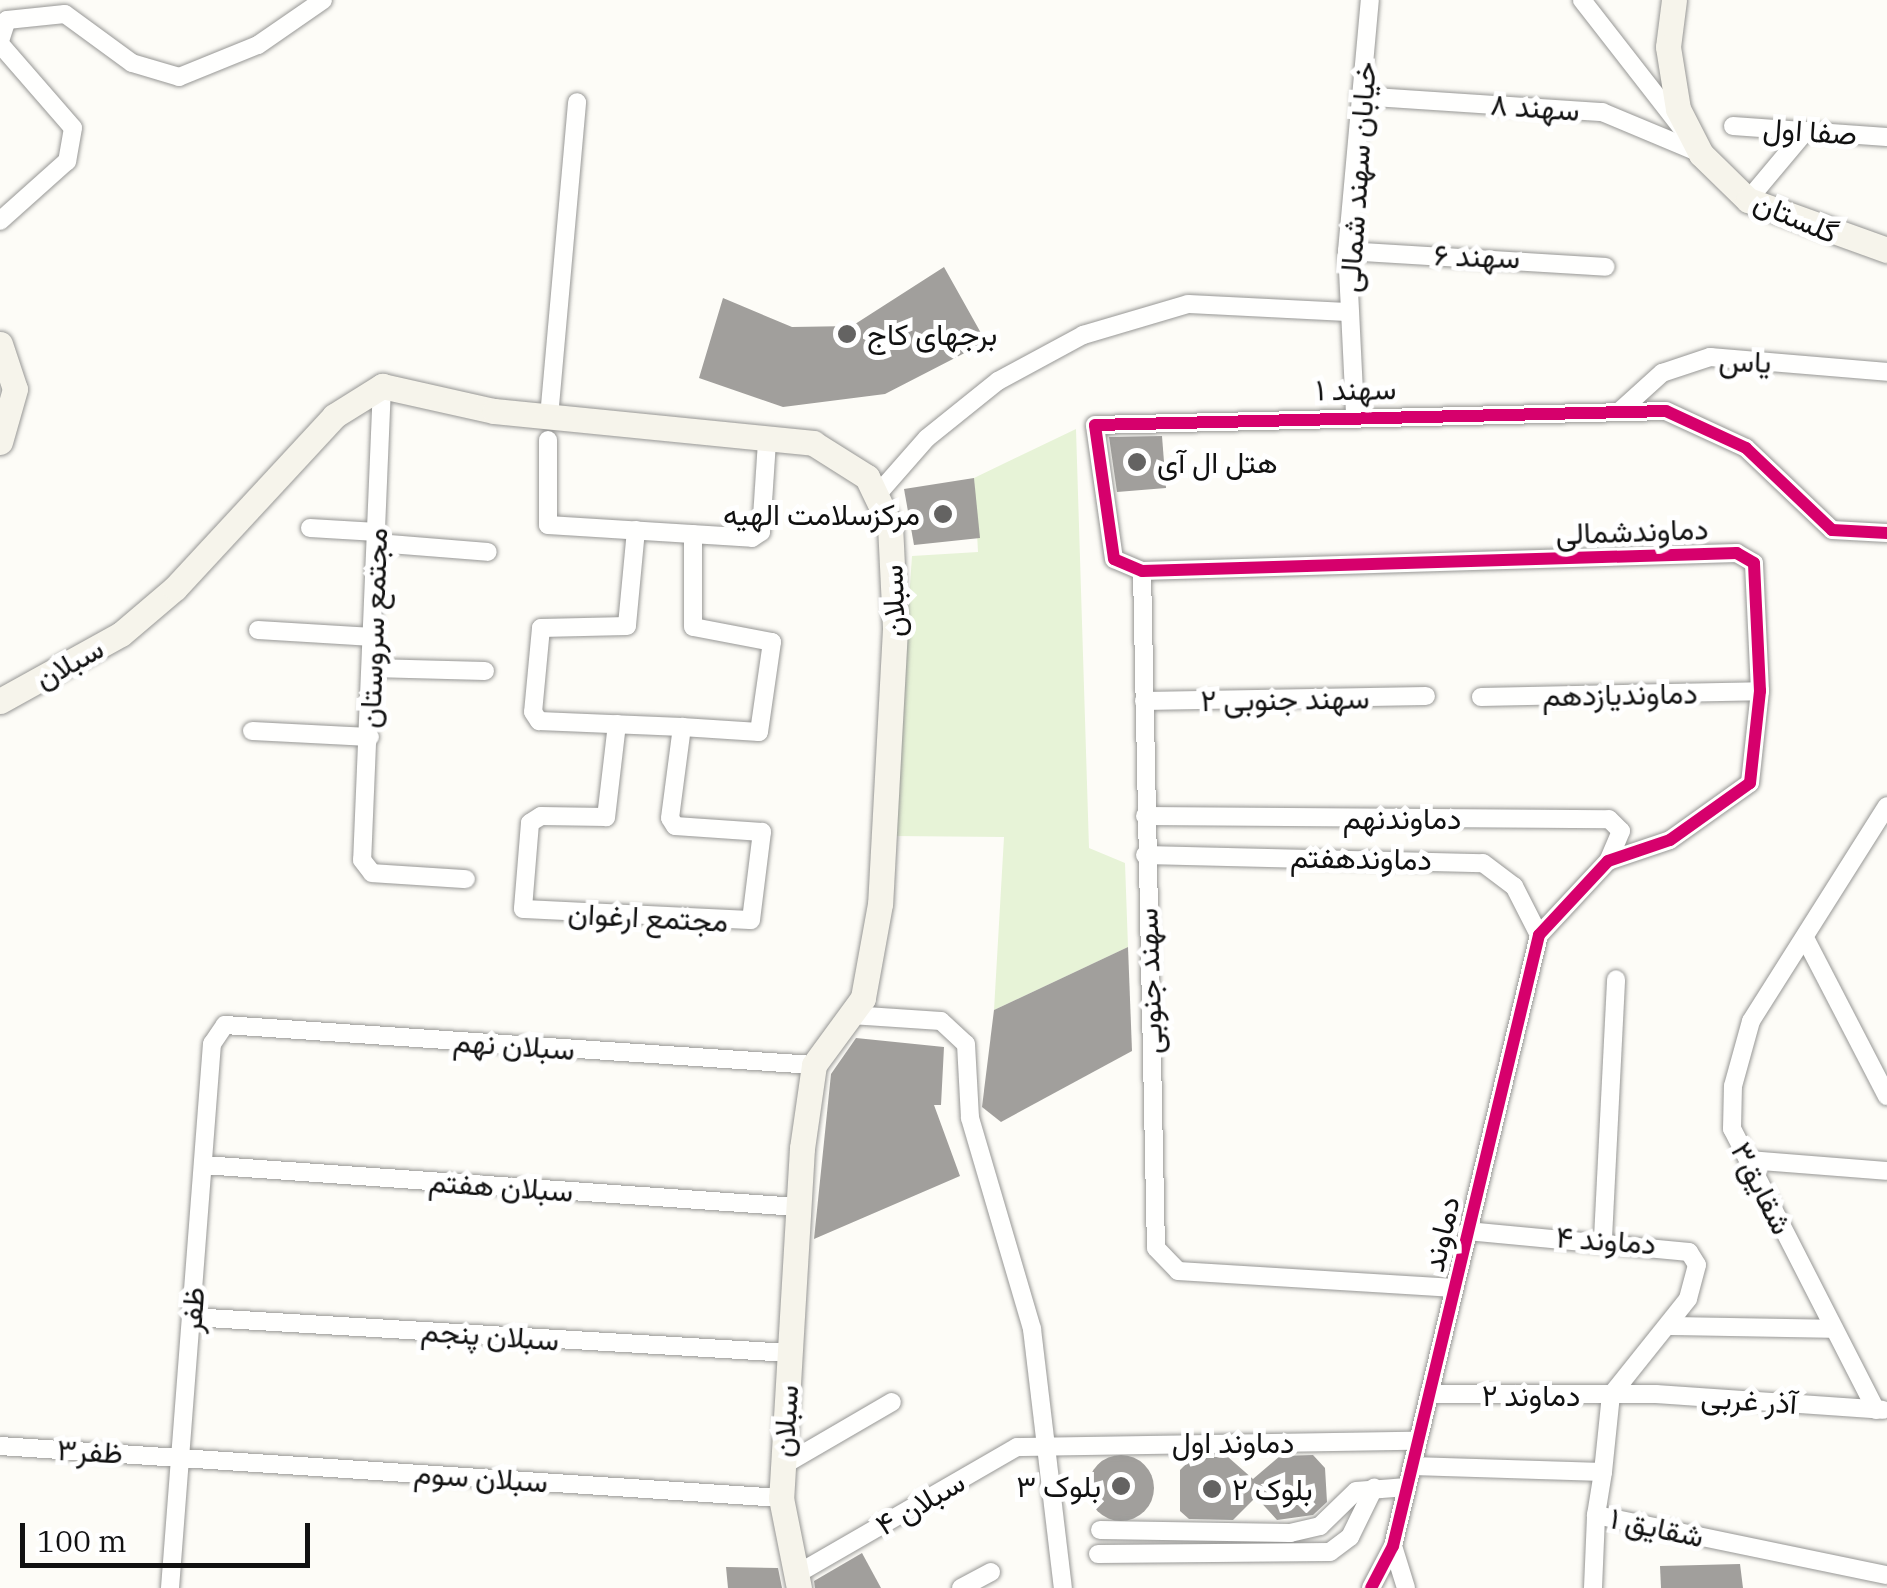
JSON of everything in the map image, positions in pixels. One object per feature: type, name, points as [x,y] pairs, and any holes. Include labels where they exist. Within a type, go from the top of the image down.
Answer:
[{"type":"street","points":[[0,221],[67,162],[73,128],[0,42],[6,20],[65,14],[132,64],[178,77],[258,45],[323,0]]},
{"type":"street","name":"خیابان سهند شمالی","points":[[1355,413],[1347,252],[1370,0]]},
{"type":"street","points":[[1582,0],[1702,154]]},
{"type":"street","name":"گلستان","points":[[1674,0],[1668,47],[1678,109],[1702,154],[1748,200],[1887,250]]},
{"type":"street","name":"سهند ۸","points":[[1360,96],[1602,112],[1702,154]]},
{"type":"street","points":[[577,102],[549,428],[545,522],[758,537],[767,442]]},
{"type":"street","name":"صفا اول","points":[[1733,126],[1887,136]]},
{"type":"street","points":[[1748,200],[1806,131]]},
{"type":"street","name":"سهند ۶","points":[[1347,252],[1606,266]]},
{"type":"street","points":[[876,496],[927,438],[998,380],[1083,335],[1188,304],[1348,312]]},
{"type":"street","points":[[0,344],[15,390],[0,442]]},
{"type":"street","name":"یاس","points":[[1620,410],[1662,373],[1710,358],[1887,372]]},
{"type":"street","name":"سبلان","points":[[0,700],[122,634],[175,588],[334,416],[382,386],[549,428],[813,443],[836,453],[867,477],[890,525],[895,629],[880,904],[863,998],[814,1065],[798,1207],[781,1498],[798,1581]]},
{"type":"street","name":"مجتمع سروستان","points":[[382,386],[365,868],[466,879]]},
{"type":"street","name":"سهند ۱","points":[[1142,571],[1114,559],[1094,425],[1355,413],[1620,410],[1689,420],[1746,448],[1832,530],[1887,533]]},
{"type":"street","points":[[310,528],[488,552]]},
{"type":"street","points":[[636,530],[627,626],[548,624],[537,636],[535,718],[758,732],[772,642],[692,627],[694,534]]},
{"type":"street","name":"دماوندشمالی","points":[[1142,571],[1742,554],[1755,570],[1760,692],[1750,783],[1670,840],[1608,861],[1539,934]]},
{"type":"street","name":"سهند جنوبی","points":[[1142,571],[1156,1248],[1163,1262],[1178,1271],[1454,1288]]},
{"type":"street","points":[[258,630],[373,638]]},
{"type":"street","points":[[372,668],[485,671]]},
{"type":"street","name":"دماوندیازدهم","points":[[1481,697],[1760,692]]},
{"type":"street","name":"سهند جنوبی ۲","points":[[1144,701],[1426,696]]},
{"type":"street","name":"مجتمع ارغوان","points":[[617,724],[606,817],[541,816],[530,823],[523,910],[751,920],[762,832],[671,822],[682,727]]},
{"type":"street","points":[[252,731],[370,737]]},
{"type":"street","name":"شقایق۳","points":[[1882,1410],[1834,1329],[1732,1129],[1733,1086],[1752,1021],[1887,806]]},
{"type":"street","name":"دماوندنهم","points":[[1145,816],[1609,819],[1620,831],[1608,861]]},
{"type":"street","name":"دماوندهفتم","points":[[1146,855],[1483,862],[1514,886],[1539,934]]},
{"type":"street","name":"دماوند","points":[[1371,1588],[1392,1546],[1539,934]]},
{"type":"street","points":[[1806,940],[1887,1096]]},
{"type":"street","points":[[1603,1238],[1616,979]]},
{"type":"street","points":[[851,1015],[941,1021],[966,1044],[970,1118],[1032,1328],[1063,1588]]},
{"type":"street","name":"سبلان نهم","points":[[216,1033],[225,1026],[814,1065]]},
{"type":"street","name":"ظفر","points":[[170,1588],[216,1033]]},
{"type":"street","points":[[1748,1160],[1887,1170]]},
{"type":"street","name":"سبلان هفتم","points":[[203,1165],[798,1207]]},
{"type":"street","name":"دماوند ۴","points":[[1467,1231],[1603,1238],[1689,1252],[1697,1265],[1694,1283],[1668,1326],[1611,1394]]},
{"type":"street","name":"سبلان پنجم","points":[[191,1317],[790,1353]]},
{"type":"street","points":[[1668,1326],[1834,1329]]},
{"type":"street","name":"دماوند ۲","points":[[1429,1394],[1611,1394],[1610,1416]]},
{"type":"street","points":[[1603,1472],[1611,1394]]},
{"type":"street","name":"آذر غربی","points":[[1611,1394],[1882,1410]]},
{"type":"street","points":[[782,1466],[892,1402]]},
{"type":"street","name":"دماوند اول","points":[[1048,1444],[1418,1441]]},
{"type":"street","name":"سبلان ۴","points":[[798,1581],[1016,1447],[1048,1444]]},
{"type":"street","name":"ظفر۳","points":[[0,1446],[180,1456]]},
{"type":"street","name":"سبلان سوم","points":[[180,1456],[781,1498]]},
{"type":"street","name":"شقایق ۱","points":[[1412,1466],[1603,1472],[1596,1514],[1887,1575]]},
{"type":"street","points":[[1100,1530],[1290,1533],[1320,1526],[1356,1491],[1407,1487]]},
{"type":"street","points":[[1098,1554],[1330,1552],[1350,1537],[1374,1488]]},
{"type":"street","points":[[1593,1588],[1596,1514]]},
{"type":"street","points":[[1392,1546],[1406,1588]]},
{"type":"street","points":[[961,1588],[991,1572]]},
{"type":"green space","points":[[1076,429],[1089,848],[1125,863],[1128,947],[994,1010],[1004,837],[893,836],[912,556],[978,552],[974,478]]},
{"type":"building","name":"برجهای کاج","points":[[944,267],[986,342],[885,394],[783,407],[699,378],[723,298],[792,327],[852,326]]},
{"type":"building","name":"هتل ال آی","points":[[1162,436],[1166,488],[1117,492],[1109,437]]},
{"type":"building","name":"مرکزسلامت الهیه","points":[[974,478],[980,538],[914,545],[904,489]]},
{"type":"building","points":[[1128,947],[1132,1051],[1001,1122],[982,1107],[994,1010]]},
{"type":"building","points":[[856,1038],[944,1047],[941,1105],[934,1105],[960,1176],[814,1239],[831,1074]]},
{"type":"building","name":"بلوک ۳","points":[[1121,1455],[1145,1464],[1154,1488],[1145,1512],[1121,1521],[1097,1512],[1088,1488],[1097,1464]]},
{"type":"building","points":[[1313,1455],[1325,1468],[1327,1502],[1313,1515],[1277,1520],[1256,1497],[1233,1520],[1189,1519],[1180,1511],[1180,1470],[1193,1457],[1228,1457],[1253,1479],[1280,1456]]},
{"type":"building","points":[[862,1553],[881,1588],[815,1588],[814,1581]]},
{"type":"building","points":[[1740,1564],[1743,1588],[1661,1588],[1660,1566]]},
{"type":"building","points":[[726,1567],[778,1568],[782,1588],[728,1588]]},
{"type":"cycle path","points":[[1371,1588],[1393,1546],[1539,935],[1608,861],[1670,840],[1750,783],[1760,691],[1754,563],[1737,553],[1142,571],[1114,559],[1095,425],[1666,411],[1746,448],[1832,530],[1887,533]]},
{"type":"place","name":"برجهای کاج","points":[[847,334]]},
{"type":"place","name":"هتل ال آی","points":[[1137,462]]},
{"type":"place","name":"مرکزسلامت الهیه","points":[[943,514]]},
{"type":"place","name":"بلوک ۳","points":[[1121,1486]]},
{"type":"place","name":"بلوک ۲","points":[[1212,1489]]}]
